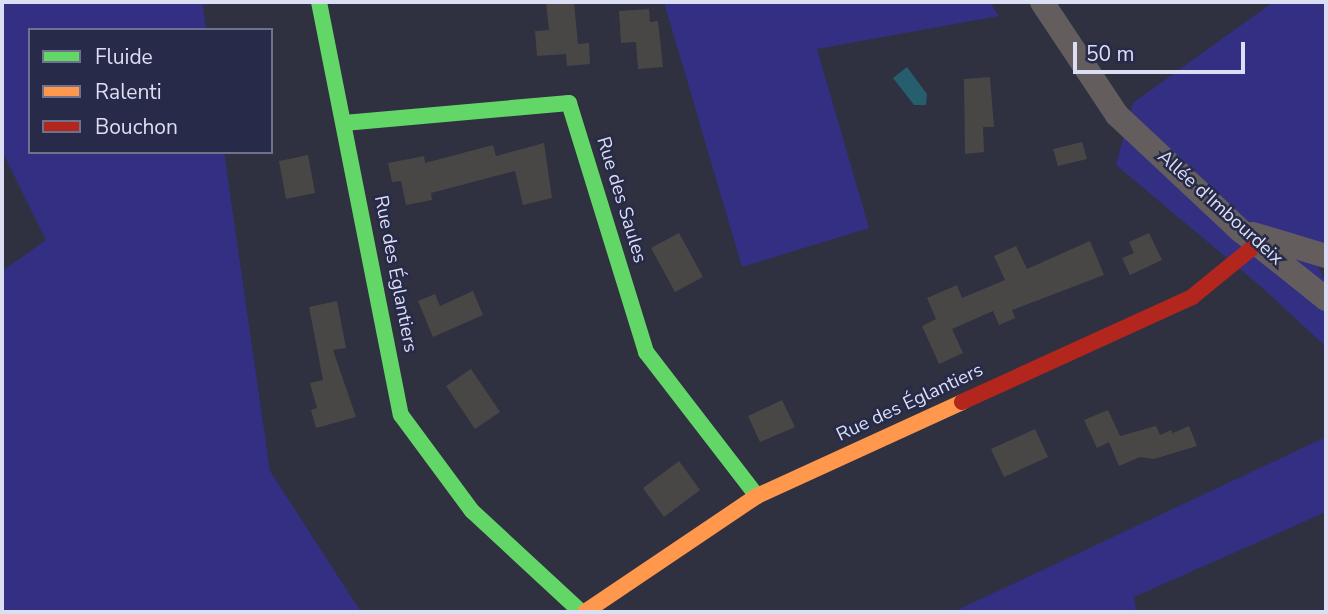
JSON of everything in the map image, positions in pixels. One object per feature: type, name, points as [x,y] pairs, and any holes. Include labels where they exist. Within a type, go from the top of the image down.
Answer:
[{"type":"street","name":"Rue des Églantiers","points":[[319,2],[401,415],[472,511],[583,612],[757,496],[1192,297],[1249,237]]},
{"type":"street","name":"Allée d'Imbourdeix","points":[[1042,2],[1117,115],[1249,237],[1326,299]]},
{"type":"street","name":"Rue des Saules","points":[[344,123],[569,103],[646,352],[757,496]]},
{"type":"street","points":[[1249,237],[1326,256]]},
{"type":"shaded area","points":[[2,2],[239,2],[203,5],[206,28],[28,28],[28,154],[224,154],[270,471],[361,612],[2,612],[2,271],[46,240],[2,151]]},
{"type":"shaded area","points":[[664,2],[990,2],[999,16],[817,49],[869,228],[742,267]]},
{"type":"shaded area","points":[[1273,2],[1326,2],[1326,266],[1318,267],[1326,282],[1326,347],[1265,290],[1116,165],[1133,103]]},
{"type":"shaded area","points":[[1326,437],[1326,512],[1134,597],[1136,612],[953,612]]},
{"type":"water","points":[[907,67],[927,94],[926,105],[914,105],[893,78]]},
{"type":"building","points":[[546,2],[574,2],[578,44],[589,43],[590,64],[567,66],[566,54],[537,56],[535,31],[549,30]]},
{"type":"building","points":[[649,9],[650,22],[658,21],[663,67],[638,69],[636,42],[621,43],[619,11]]},
{"type":"building","points":[[990,77],[994,127],[983,127],[984,152],[965,154],[964,79]]},
{"type":"building","points":[[1082,142],[1087,159],[1058,166],[1053,149]]},
{"type":"building","points":[[544,143],[552,198],[523,205],[515,171],[431,193],[432,200],[406,205],[401,181],[392,182],[388,163],[424,156],[425,163],[493,145],[496,156]]},
{"type":"building","points":[[308,155],[315,193],[286,199],[279,161]]},
{"type":"building","points":[[679,233],[703,277],[675,292],[651,248]]},
{"type":"building","points":[[1149,233],[1162,260],[1130,275],[1122,258],[1134,253],[1129,242]]},
{"type":"building","points":[[1090,241],[1104,275],[1012,310],[1015,318],[999,325],[993,311],[952,329],[963,353],[939,364],[922,326],[936,319],[927,298],[957,285],[962,298],[1005,280],[994,256],[1016,246],[1027,269]]},
{"type":"building","points":[[473,291],[483,315],[433,337],[418,301],[435,294],[440,306]]},
{"type":"building","points":[[337,301],[346,348],[333,350],[356,417],[316,428],[311,410],[317,408],[310,383],[323,380],[309,307]]},
{"type":"building","points":[[471,369],[500,412],[475,429],[446,386]]},
{"type":"building","points":[[782,400],[795,427],[760,442],[748,416]]},
{"type":"building","points":[[1108,410],[1120,436],[1156,426],[1160,435],[1171,430],[1175,438],[1173,433],[1189,426],[1197,446],[1154,459],[1140,457],[1119,466],[1109,442],[1097,448],[1084,420]]},
{"type":"building","points":[[1035,429],[1048,457],[1004,477],[991,449]]},
{"type":"building","points":[[679,461],[700,490],[664,517],[643,488]]},
{"type":"traffic: fast","points":[[319,2],[401,415],[472,511],[581,612]]},
{"type":"traffic: fast","points":[[344,123],[569,103],[646,352],[757,496]]},
{"type":"traffic: slow","points":[[585,612],[757,496],[962,402]]},
{"type":"traffic: jam","points":[[962,402],[1192,297],[1257,244]]}]
